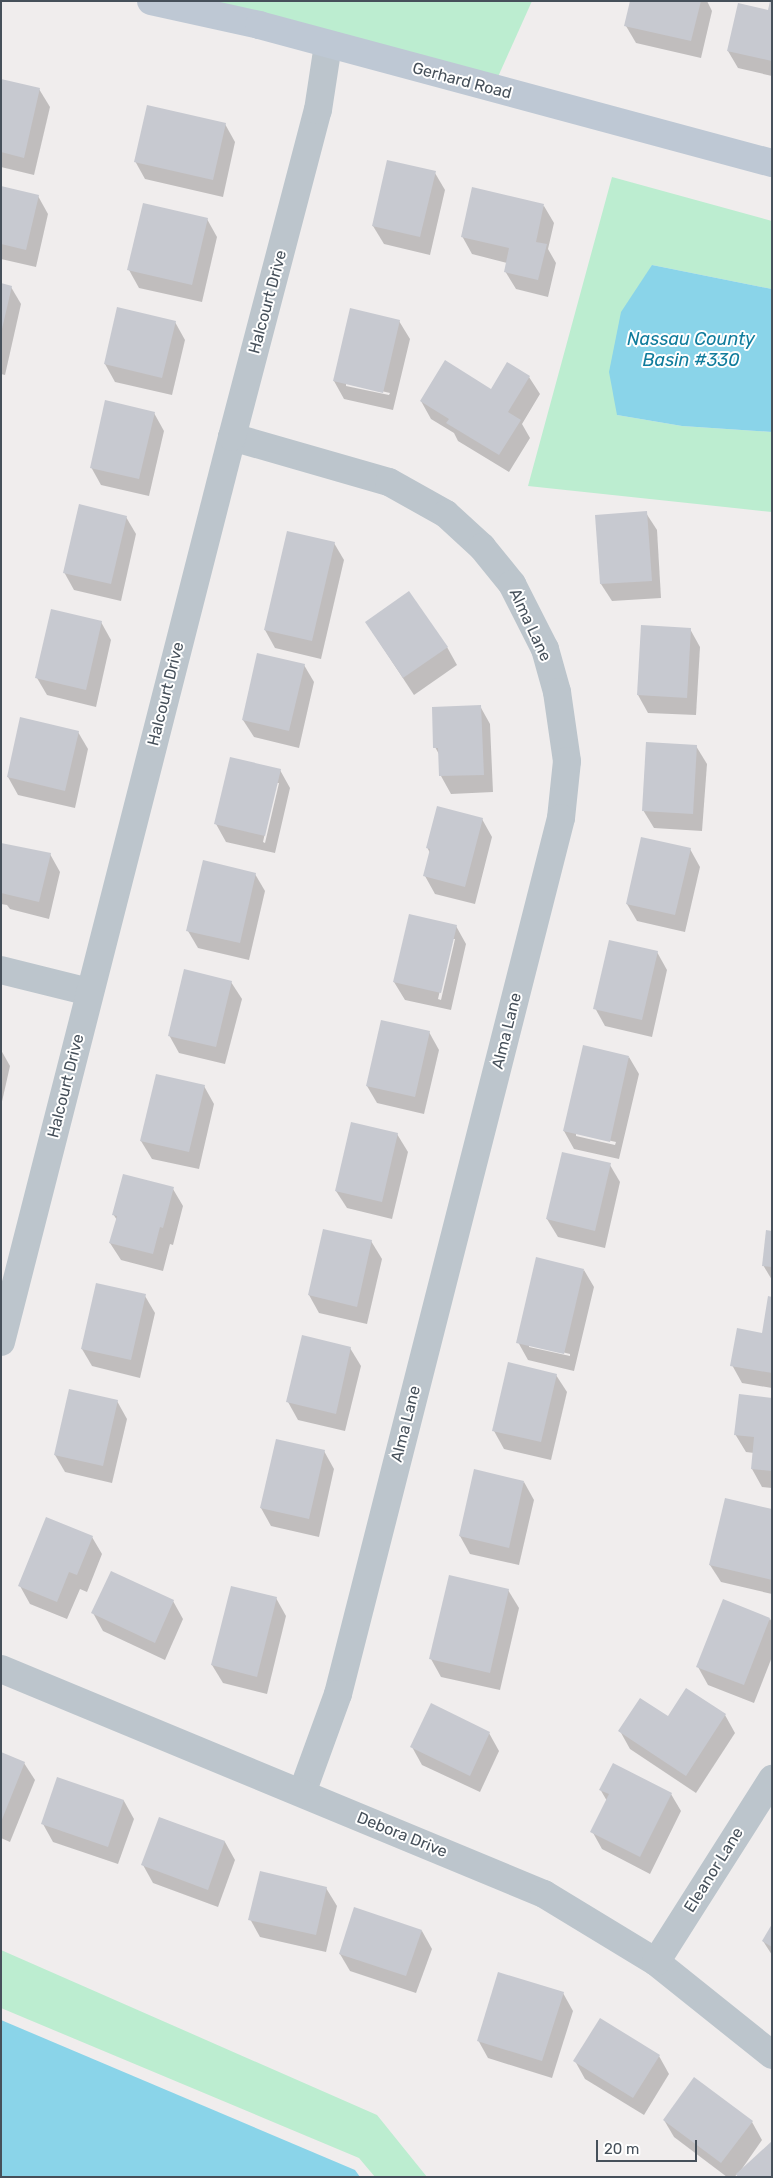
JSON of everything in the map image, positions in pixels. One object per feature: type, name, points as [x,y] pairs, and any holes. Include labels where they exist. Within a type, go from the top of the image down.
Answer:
[{"type":"street","name":"Gerhard Road","points":[[151,1],[260,25],[328,45],[772,163]]},
{"type":"street","name":"Halcourt Drive","points":[[1,1342],[89,992],[318,110],[328,45]]},
{"type":"street","name":"Alma Lane","points":[[232,437],[390,482],[446,514],[482,547],[512,584],[545,649],[557,692],[567,761],[561,818],[338,1694],[302,1794]]},
{"type":"street","points":[[1,970],[89,992]]},
{"type":"street","name":"Debora Drive","points":[[1,1669],[544,1894],[656,1962],[772,2055]]},
{"type":"street","name":"Eleanor Lane","points":[[656,1962],[772,1780]]},
{"type":"green space","points":[[200,1],[532,1],[497,79]]},
{"type":"green space","points":[[612,177],[772,221],[772,289],[652,265],[617,415],[682,426],[772,432],[772,512],[528,486]]},
{"type":"green space","points":[[1,1950],[377,2115],[427,2177],[375,2177],[359,2158],[1,2008]]},
{"type":"water","name":"Nassau County Basin #330","points":[[652,265],[772,289],[772,432],[682,426],[617,415],[609,372],[621,312]]},
{"type":"water","points":[[1,2020],[355,2170],[360,2177],[1,2177]]},
{"type":"building","points":[[630,1],[701,1],[691,41],[624,26]]},
{"type":"building","points":[[770,1],[772,1],[772,61],[727,51],[738,3],[768,10]]},
{"type":"building","points":[[1,79],[40,88],[24,158],[1,152]]},
{"type":"building","points":[[147,105],[226,123],[213,180],[134,162]]},
{"type":"building","points":[[387,160],[436,171],[420,237],[372,226]]},
{"type":"building","points":[[1,186],[39,195],[26,250],[1,244]]},
{"type":"building","points":[[472,187],[544,204],[536,242],[547,244],[538,280],[504,272],[509,248],[461,237]]},
{"type":"building","points":[[143,203],[208,218],[192,285],[127,270]]},
{"type":"building","points":[[1,283],[12,286],[2,329],[1,329]]},
{"type":"building","points":[[117,307],[176,321],[162,378],[104,364]]},
{"type":"building","points":[[350,308],[400,320],[383,393],[333,381]]},
{"type":"building","points":[[445,360],[491,389],[507,362],[530,376],[508,412],[521,420],[499,455],[446,423],[449,419],[420,401]]},
{"type":"building","points":[[105,400],[155,412],[139,479],[90,468]]},
{"type":"building","points":[[79,504],[127,516],[111,584],[63,573]]},
{"type":"building","points":[[647,511],[652,581],[600,584],[595,515]]},
{"type":"building","points":[[287,531],[335,542],[312,641],[264,630]]},
{"type":"building","points":[[409,591],[448,647],[403,678],[365,622]]},
{"type":"building","points":[[51,609],[102,621],[86,690],[35,678]]},
{"type":"building","points":[[641,625],[691,628],[687,698],[637,695]]},
{"type":"building","points":[[257,653],[305,664],[289,731],[242,720]]},
{"type":"building","points":[[481,705],[484,775],[439,776],[438,748],[433,748],[432,707]]},
{"type":"building","points":[[20,717],[79,731],[65,791],[7,777]]},
{"type":"building","points":[[646,742],[697,745],[693,814],[642,811]]},
{"type":"building","points":[[230,757],[281,769],[265,836],[214,824]]},
{"type":"building","points":[[437,806],[483,818],[465,887],[423,876],[430,849],[426,848]]},
{"type":"building","points":[[641,837],[691,848],[675,915],[626,904]]},
{"type":"building","points":[[1,843],[51,853],[39,902],[1,893]]},
{"type":"building","points":[[203,860],[256,873],[240,943],[186,931]]},
{"type":"building","points":[[409,914],[457,925],[441,993],[393,982]]},
{"type":"building","points":[[609,940],[658,951],[642,1020],[593,1009]]},
{"type":"building","points":[[184,969],[232,981],[216,1047],[168,1036]]},
{"type":"building","points":[[381,1020],[430,1031],[415,1097],[366,1086]]},
{"type":"building","points":[[583,1045],[629,1056],[610,1142],[563,1131]]},
{"type":"building","points":[[156,1074],[205,1085],[189,1152],[140,1141]]},
{"type":"building","points":[[351,1122],[398,1133],[382,1202],[335,1191]]},
{"type":"building","points":[[562,1152],[611,1163],[595,1231],[546,1219]]},
{"type":"building","points":[[123,1174],[174,1187],[163,1228],[160,1227],[153,1254],[109,1243],[117,1216],[112,1215]]},
{"type":"building","points":[[323,1229],[372,1240],[357,1307],[308,1295]]},
{"type":"building","points":[[766,1230],[772,1231],[772,1267],[762,1266]]},
{"type":"building","points":[[536,1257],[584,1269],[564,1354],[516,1343]]},
{"type":"building","points":[[96,1283],[146,1294],[131,1360],[81,1349]]},
{"type":"building","points":[[768,1296],[772,1297],[772,1373],[730,1366],[737,1328],[762,1333]]},
{"type":"building","points":[[302,1335],[351,1347],[336,1414],[286,1402]]},
{"type":"building","points":[[508,1362],[557,1374],[541,1442],[492,1431]]},
{"type":"building","points":[[69,1389],[118,1400],[103,1466],[54,1455]]},
{"type":"building","points":[[739,1394],[772,1398],[772,1471],[751,1469],[754,1437],[734,1435]]},
{"type":"building","points":[[276,1439],[325,1450],[309,1519],[260,1508]]},
{"type":"building","points":[[474,1469],[524,1481],[509,1548],[459,1536]]},
{"type":"building","points":[[725,1498],[772,1509],[772,1580],[709,1565]]},
{"type":"building","points":[[46,1517],[93,1536],[77,1575],[69,1572],[57,1602],[18,1586]]},
{"type":"building","points":[[111,1571],[174,1600],[155,1643],[91,1613]]},
{"type":"building","points":[[449,1575],[509,1589],[490,1673],[429,1659]]},
{"type":"building","points":[[231,1586],[277,1597],[257,1677],[211,1665]]},
{"type":"building","points":[[723,1599],[770,1618],[744,1685],[696,1667]]},
{"type":"building","points":[[686,1688],[726,1714],[686,1776],[618,1731],[640,1698],[668,1716]]},
{"type":"building","points":[[431,1703],[490,1732],[470,1776],[410,1747]]},
{"type":"building","points":[[1,1752],[25,1762],[1,1822]]},
{"type":"building","points":[[613,1763],[672,1793],[640,1857],[590,1832],[609,1794],[599,1790]]},
{"type":"building","points":[[57,1777],[124,1800],[108,1847],[41,1824]]},
{"type":"building","points":[[159,1817],[225,1841],[208,1890],[141,1865]]},
{"type":"building","points":[[260,1871],[327,1887],[316,1935],[248,1920]]},
{"type":"building","points":[[354,1907],[422,1930],[406,1976],[339,1954]]},
{"type":"building","points":[[772,1924],[772,1947],[762,1941]]},
{"type":"building","points":[[498,1972],[564,1992],[542,2061],[477,2041]]},
{"type":"building","points":[[600,2018],[660,2055],[633,2098],[573,2061]]},
{"type":"building","points":[[694,2077],[753,2121],[721,2163],[663,2120]]},
{"type":"building","points":[[772,2141],[772,2177],[738,2177],[736,2174]]}]
